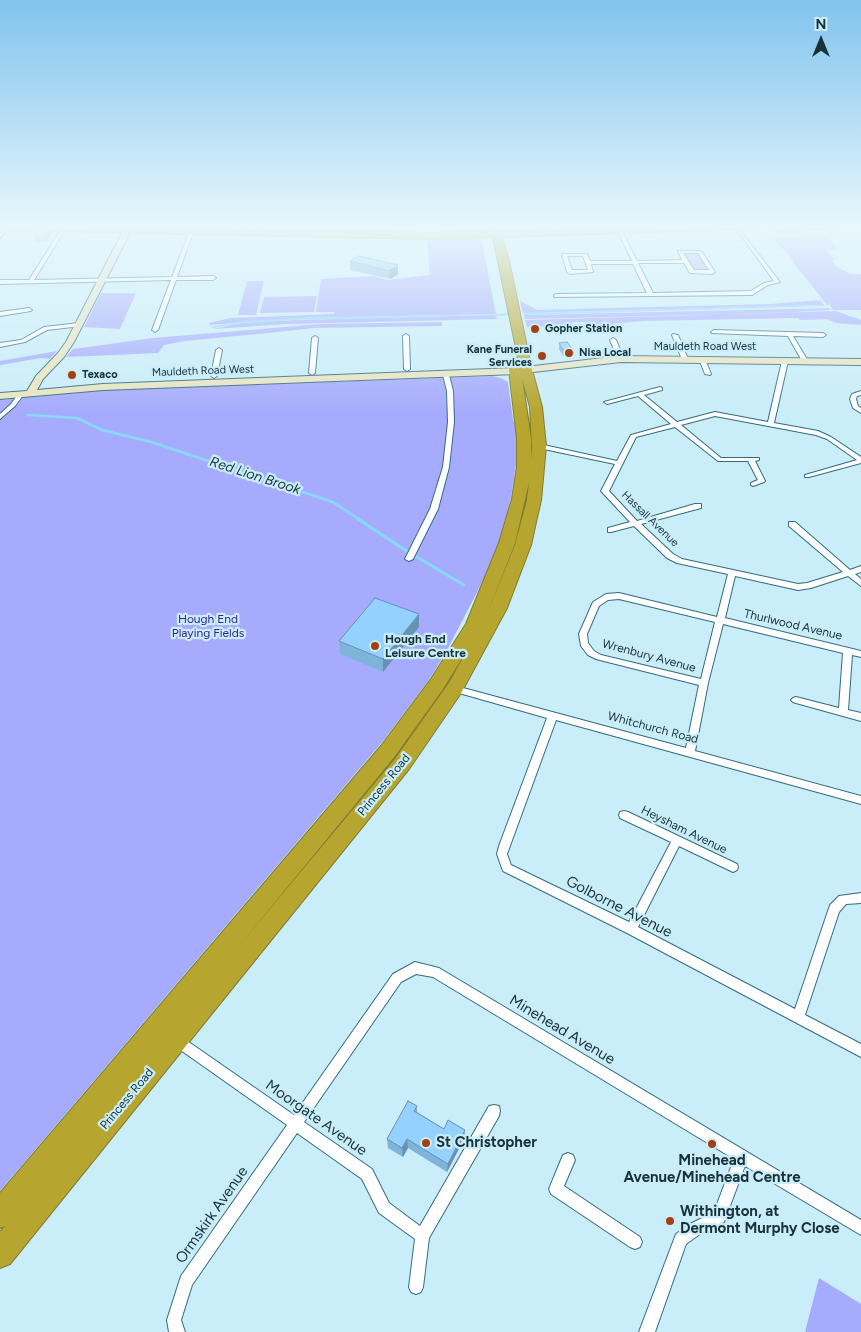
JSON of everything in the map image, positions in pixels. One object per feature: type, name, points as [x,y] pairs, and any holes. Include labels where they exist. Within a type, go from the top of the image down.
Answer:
[{"type":"highway","name":"Princess Road","points":[[0,1254],[402,764],[446,686],[474,625],[504,551],[514,520],[524,467],[525,449],[520,371],[504,287]]},
{"type":"highway","name":"Princess Road","points":[[0,1214],[364,780],[446,686],[496,615],[523,545],[548,447],[536,407],[520,371]]},
{"type":"street","points":[[2,416],[61,355],[70,342],[98,287]]},
{"type":"street","points":[[155,330],[171,287]]},
{"type":"street","points":[[647,287],[651,295]]},
{"type":"street","points":[[556,296],[752,293],[761,287]]},
{"type":"street","points":[[0,314],[29,310]]},
{"type":"street","points":[[0,345],[23,341],[46,328],[79,325]]},
{"type":"street","points":[[718,330],[758,334],[823,335]]},
{"type":"street","points":[[790,335],[805,361]]},
{"type":"street","points":[[406,336],[408,372]]},
{"type":"street","points":[[676,336],[685,359]]},
{"type":"street","points":[[312,373],[315,338]]},
{"type":"street","points":[[613,340],[621,359]]},
{"type":"street","points":[[214,376],[219,350]]},
{"type":"street","name":"Mauldeth Road West","points":[[0,396],[29,390],[113,380],[312,373],[520,371],[549,366],[621,359],[861,362]]},
{"type":"street","points":[[702,359],[708,374]]},
{"type":"street","points":[[785,360],[771,424],[825,435],[861,460]]},
{"type":"street","name":"Mauldeth Road West","points":[[0,389],[29,390],[408,372],[483,372],[506,376],[520,371]]},
{"type":"street","points":[[409,559],[434,509],[446,468],[451,422],[450,391],[446,375]]},
{"type":"street","points":[[607,402],[660,390]]},
{"type":"street","points":[[861,393],[854,396],[853,399],[855,407],[861,411]]},
{"type":"street","points":[[639,394],[720,460],[754,460],[762,481],[753,484]]},
{"type":"street","name":"Hassall Avenue","points":[[771,424],[715,414],[633,436],[605,491],[670,556],[680,561],[798,587],[808,586],[861,569]]},
{"type":"street","points":[[548,447],[619,463]]},
{"type":"street","points":[[807,476],[861,460]]},
{"type":"street","points":[[611,530],[698,506]]},
{"type":"street","points":[[792,524],[861,583]]},
{"type":"street","points":[[690,752],[704,683],[732,573]]},
{"type":"street","name":"Wrenbury Avenue","points":[[704,683],[599,657],[587,648],[584,634],[596,604],[606,597],[619,596],[720,620]]},
{"type":"street","name":"Thurlwood Avenue","points":[[720,620],[861,654]]},
{"type":"street","points":[[842,712],[848,650]]},
{"type":"street","name":"Whitchurch Road","points":[[446,686],[861,800]]},
{"type":"street","points":[[796,700],[861,717]]},
{"type":"street","name":"Golborne Avenue","points":[[553,715],[504,846],[502,854],[507,868],[631,929],[861,1051]]},
{"type":"street","name":"Heysham Avenue","points":[[624,815],[733,867]]},
{"type":"street","points":[[631,929],[677,840]]},
{"type":"street","points":[[798,1017],[834,909],[843,900],[861,898]]},
{"type":"street","name":"Minehead Avenue","points":[[294,1124],[397,978],[415,968],[435,972],[741,1158],[861,1228]]},
{"type":"street","name":"Moorgate Avenue","points":[[176,1040],[367,1174],[384,1208],[422,1236]]},
{"type":"street","points":[[416,1287],[422,1236],[494,1111]]},
{"type":"street","name":"Ormskirk Avenue","points":[[178,1332],[174,1320],[186,1282],[294,1124]]},
{"type":"street","points":[[647,1332],[681,1239],[695,1229],[719,1217],[741,1158]]},
{"type":"street","points":[[568,1160],[556,1189],[635,1242]]},
{"type":"green space","points":[[245,287],[263,287],[256,315],[238,315]]},
{"type":"green space","points":[[320,287],[491,287],[496,314],[298,318],[210,325],[209,323],[231,318],[334,314],[334,312],[316,312]]},
{"type":"green space","points":[[813,287],[861,287],[861,310],[834,310],[830,308],[832,308],[830,305],[827,305]]},
{"type":"green space","points":[[101,293],[136,293],[120,329],[84,327]]},
{"type":"green space","points":[[317,296],[314,312],[260,313],[264,297]]},
{"type":"green space","points":[[820,300],[824,305],[523,313],[520,301],[537,310],[771,304]]},
{"type":"green space","points":[[830,308],[829,310],[779,313],[525,319],[524,315]]},
{"type":"green space","points":[[836,311],[861,320],[861,325],[836,323],[827,319],[800,320],[798,318],[643,321],[587,326],[585,322],[572,322],[573,326],[527,327],[525,320]]},
{"type":"green space","points":[[496,315],[497,319],[288,324],[213,329],[242,323],[297,320]]},
{"type":"green space","points":[[442,322],[442,326],[314,328],[185,341],[164,345],[158,353],[66,357],[73,349],[153,338],[320,324]]},
{"type":"green space","points":[[57,351],[50,359],[41,358],[0,365],[0,361]]},
{"type":"green space","name":"Hough End Playing Fields","points":[[492,376],[508,382],[513,420],[516,428],[517,458],[511,497],[502,535],[487,573],[445,654],[428,681],[383,741],[0,1191],[0,400],[108,390]]},
{"type":"green space","points":[[819,1278],[861,1304],[861,1332],[805,1332]]},
{"type":"shaded area","points":[[829,306],[524,315],[523,313]]},
{"type":"shaded area","points":[[496,314],[297,320],[210,327],[242,321],[298,318]]},
{"type":"building","points":[[567,342],[572,349],[563,350],[559,343]]},
{"type":"building","name":"Hough End Leisure Centre","points":[[375,598],[419,614],[383,659],[339,641]]},
{"type":"building","name":"St Christopher","points":[[408,1101],[417,1106],[414,1111],[444,1129],[448,1120],[465,1130],[448,1164],[407,1139],[402,1148],[387,1139]]},
{"type":"waterway","points":[[493,315],[512,314]]},
{"type":"waterway","name":"Red Lion Brook","points":[[28,415],[77,418],[102,430],[151,442],[333,502],[360,520]]},
{"type":"waterway","name":"Red Lion Brook","points":[[358,519],[464,585]]},
{"type":"place","name":"Gopher Station","points":[[535,329]]},
{"type":"place","name":"Nisa Local","points":[[569,353]]},
{"type":"place","name":"Kane Funeral Services","points":[[542,356]]},
{"type":"place","name":"Texaco","points":[[72,375]]},
{"type":"place","name":"Hough End Leisure Centre","points":[[375,646]]},
{"type":"place","name":"St Christopher","points":[[426,1143]]},
{"type":"place","name":"Minehead Avenue/Minehead Centre","points":[[712,1144]]},
{"type":"place","name":"Withington, at Dermont Murphy Close","points":[[670,1221]]}]
